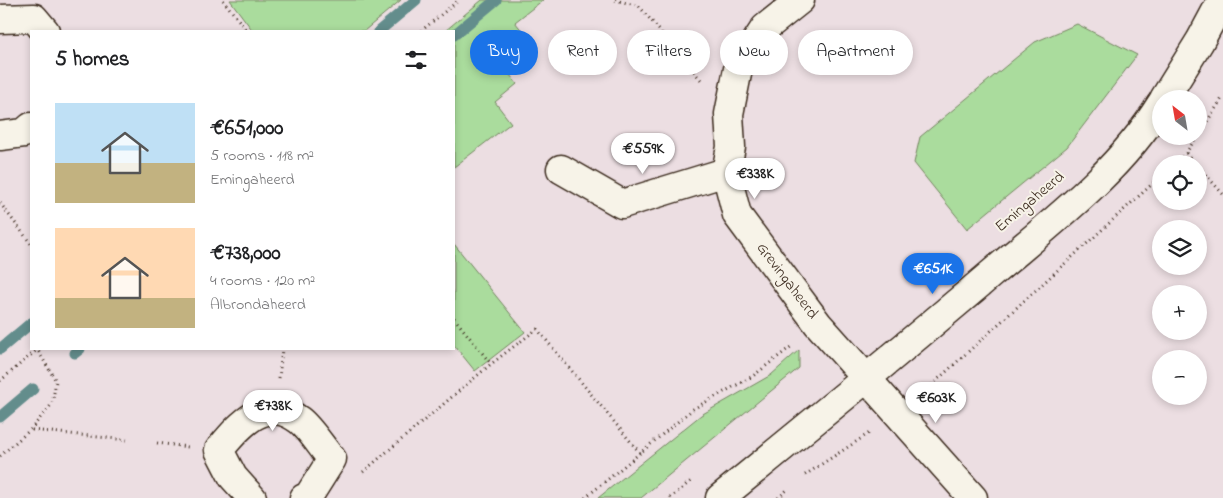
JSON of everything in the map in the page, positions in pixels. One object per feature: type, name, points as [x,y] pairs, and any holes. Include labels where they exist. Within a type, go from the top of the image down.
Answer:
[{"type":"street","name":"Grevingaheerd","points":[[800,0],[765,28],[738,69],[729,114],[731,147],[726,172],[737,214],[818,324],[973,498]]},
{"type":"street","points":[[1170,90],[1200,41],[1222,0]]},
{"type":"street","points":[[0,19],[34,18],[44,30]]},
{"type":"street","name":"Emingaheerd","points":[[720,498],[868,379],[1094,186],[1146,128],[1152,118]]},
{"type":"street","points":[[0,136],[24,133],[30,128]]},
{"type":"street","points":[[560,169],[622,204],[726,172]]},
{"type":"street","points":[[252,498],[233,477],[219,450],[235,431],[258,412],[277,410],[299,420],[332,459],[307,498]]},
{"type":"path","points":[[223,0],[247,30]]},
{"type":"path","points":[[422,30],[458,0]]},
{"type":"path","points":[[615,0],[639,6],[729,114]]},
{"type":"path","points":[[1208,120],[1223,97]]},
{"type":"path","points":[[1186,153],[1191,145]]},
{"type":"path","points":[[1207,176],[1223,194]]},
{"type":"path","points":[[800,478],[899,414],[1152,184]]},
{"type":"path","points":[[0,203],[30,243]]},
{"type":"path","points":[[455,319],[491,364]]},
{"type":"path","points":[[585,498],[692,410],[753,376],[818,324]]},
{"type":"path","points":[[332,459],[358,476],[491,364],[537,329],[640,453]]},
{"type":"path","points":[[0,380],[36,350]]},
{"type":"path","points":[[0,456],[32,430],[52,404],[56,381],[38,350]]},
{"type":"path","points":[[32,430],[127,440]]},
{"type":"path","points":[[670,498],[692,479]]},
{"type":"path","points":[[778,498],[792,485]]},
{"type":"green space","points":[[230,0],[401,0],[365,30],[252,30]]},
{"type":"green space","points":[[482,0],[543,0],[515,22],[521,30],[470,30],[470,75],[510,75],[517,84],[495,102],[511,123],[455,166],[455,30],[446,30]]},
{"type":"green space","points":[[1077,24],[1137,55],[1067,147],[967,229],[914,163],[920,137],[1035,42]]},
{"type":"green space","points":[[455,245],[525,332],[475,371],[455,346]]},
{"type":"green space","points":[[799,350],[799,368],[641,498],[598,498],[701,415],[771,375]]},
{"type":"waterway","points":[[380,30],[416,0]]},
{"type":"waterway","points":[[455,34],[496,0]]},
{"type":"waterway","points":[[0,349],[30,324]]},
{"type":"waterway","points":[[75,353],[79,350]]},
{"type":"waterway","points":[[0,417],[33,389]]}]
